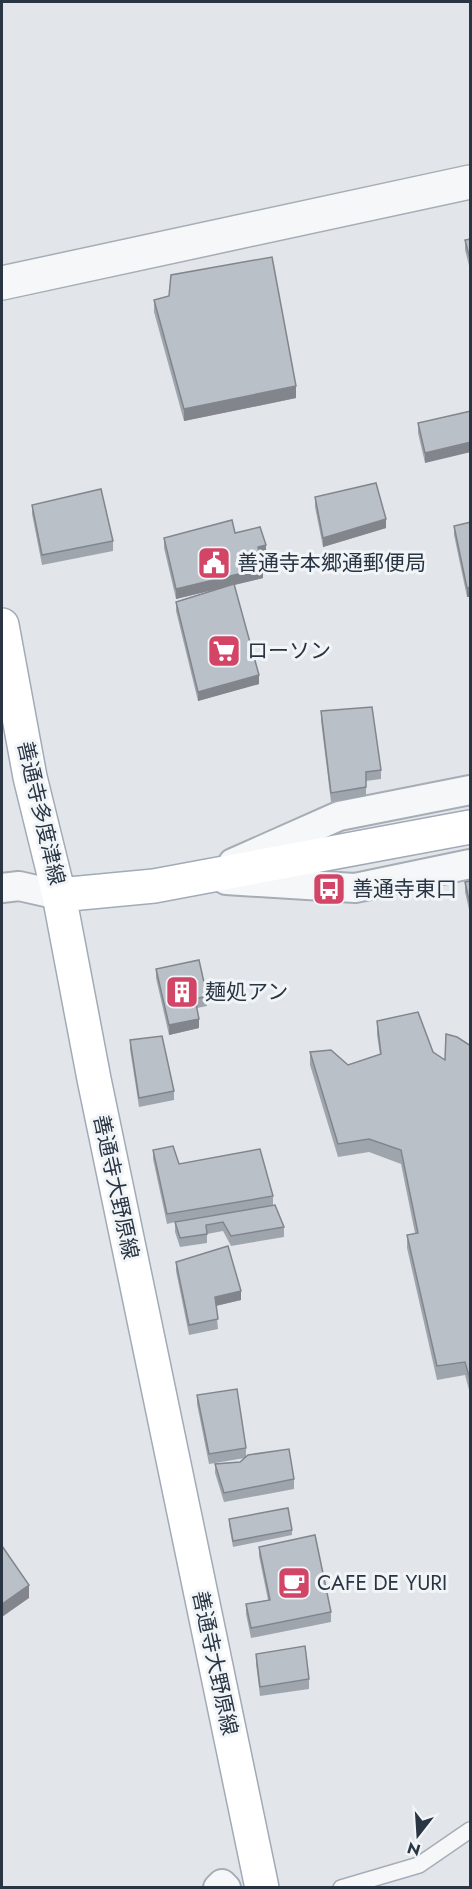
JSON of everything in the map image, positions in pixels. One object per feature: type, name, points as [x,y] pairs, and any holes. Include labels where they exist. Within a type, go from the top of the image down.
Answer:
[{"type":"main road","name":"善通寺多度津線","points":[[2,625],[30,777],[59,895]]},
{"type":"main road","points":[[59,895],[154,886],[471,827]]},
{"type":"main road","name":"善通寺大野原線","points":[[59,895],[92,1069],[262,1887]]},
{"type":"street","points":[[2,283],[471,182]]},
{"type":"street","points":[[200,878],[339,816],[471,790]]},
{"type":"street","points":[[200,878],[354,888],[471,864]]},
{"type":"street","points":[[2,888],[19,886],[59,895]]},
{"type":"street","points":[[218,1887],[222,1884],[226,1887]]},
{"type":"lane","points":[[341,1887],[419,1865],[471,1830]]},
{"type":"building","points":[[471,239],[471,263],[465,240]]},
{"type":"building","points":[[272,257],[296,386],[184,409],[154,300],[169,296],[171,275]]},
{"type":"building","points":[[471,411],[471,442],[425,453],[418,423]]},
{"type":"building","points":[[376,483],[386,519],[323,538],[315,497]]},
{"type":"building","points":[[101,489],[113,541],[42,555],[32,505]]},
{"type":"building","points":[[232,520],[235,533],[260,527],[266,545],[258,547],[263,568],[176,589],[164,538]]},
{"type":"building","points":[[471,522],[471,587],[467,588],[454,526]]},
{"type":"building","points":[[234,584],[259,675],[198,692],[176,602]]},
{"type":"building","points":[[372,707],[381,770],[366,772],[366,787],[331,793],[321,711]]},
{"type":"building","points":[[471,881],[471,909],[465,882]]},
{"type":"building","name":"麺処アン","points":[[199,960],[207,996],[195,999],[199,1019],[169,1025],[156,969]]},
{"type":"building","points":[[418,1012],[433,1052],[445,1060],[446,1034],[457,1037],[471,1046],[471,1383],[465,1362],[437,1366],[407,1235],[418,1233],[401,1150],[369,1139],[338,1144],[310,1052],[331,1050],[348,1065],[381,1054],[377,1021]]},
{"type":"building","points":[[162,1036],[174,1091],[139,1098],[130,1040]]},
{"type":"building","points":[[173,1146],[179,1164],[260,1149],[273,1196],[167,1214],[153,1150]]},
{"type":"building","points":[[275,1205],[284,1227],[231,1236],[223,1222],[206,1225],[207,1234],[180,1238],[175,1222]]},
{"type":"building","points":[[228,1246],[241,1291],[215,1297],[218,1319],[189,1325],[176,1262]]},
{"type":"building","points":[[237,1389],[246,1448],[209,1454],[197,1395]]},
{"type":"building","points":[[289,1449],[294,1479],[224,1493],[215,1464],[240,1462],[248,1455]]},
{"type":"building","points":[[288,1508],[292,1530],[233,1541],[229,1519]]},
{"type":"building","name":"CAFE DE YURI","points":[[315,1535],[331,1612],[251,1628],[246,1604],[270,1600],[259,1547]]},
{"type":"building","points":[[2,1546],[29,1585],[2,1604]]},
{"type":"building","points":[[305,1646],[309,1679],[260,1687],[256,1654]]},
{"type":"place","name":"善通寺本郷通郵便局","points":[[214,563]]},
{"type":"place","name":"ローソン","points":[[224,651]]},
{"type":"place","name":"善通寺東口","points":[[329,889]]},
{"type":"place","name":"麺処アン","points":[[182,992]]},
{"type":"place","name":"CAFE DE YURI","points":[[294,1583]]}]
